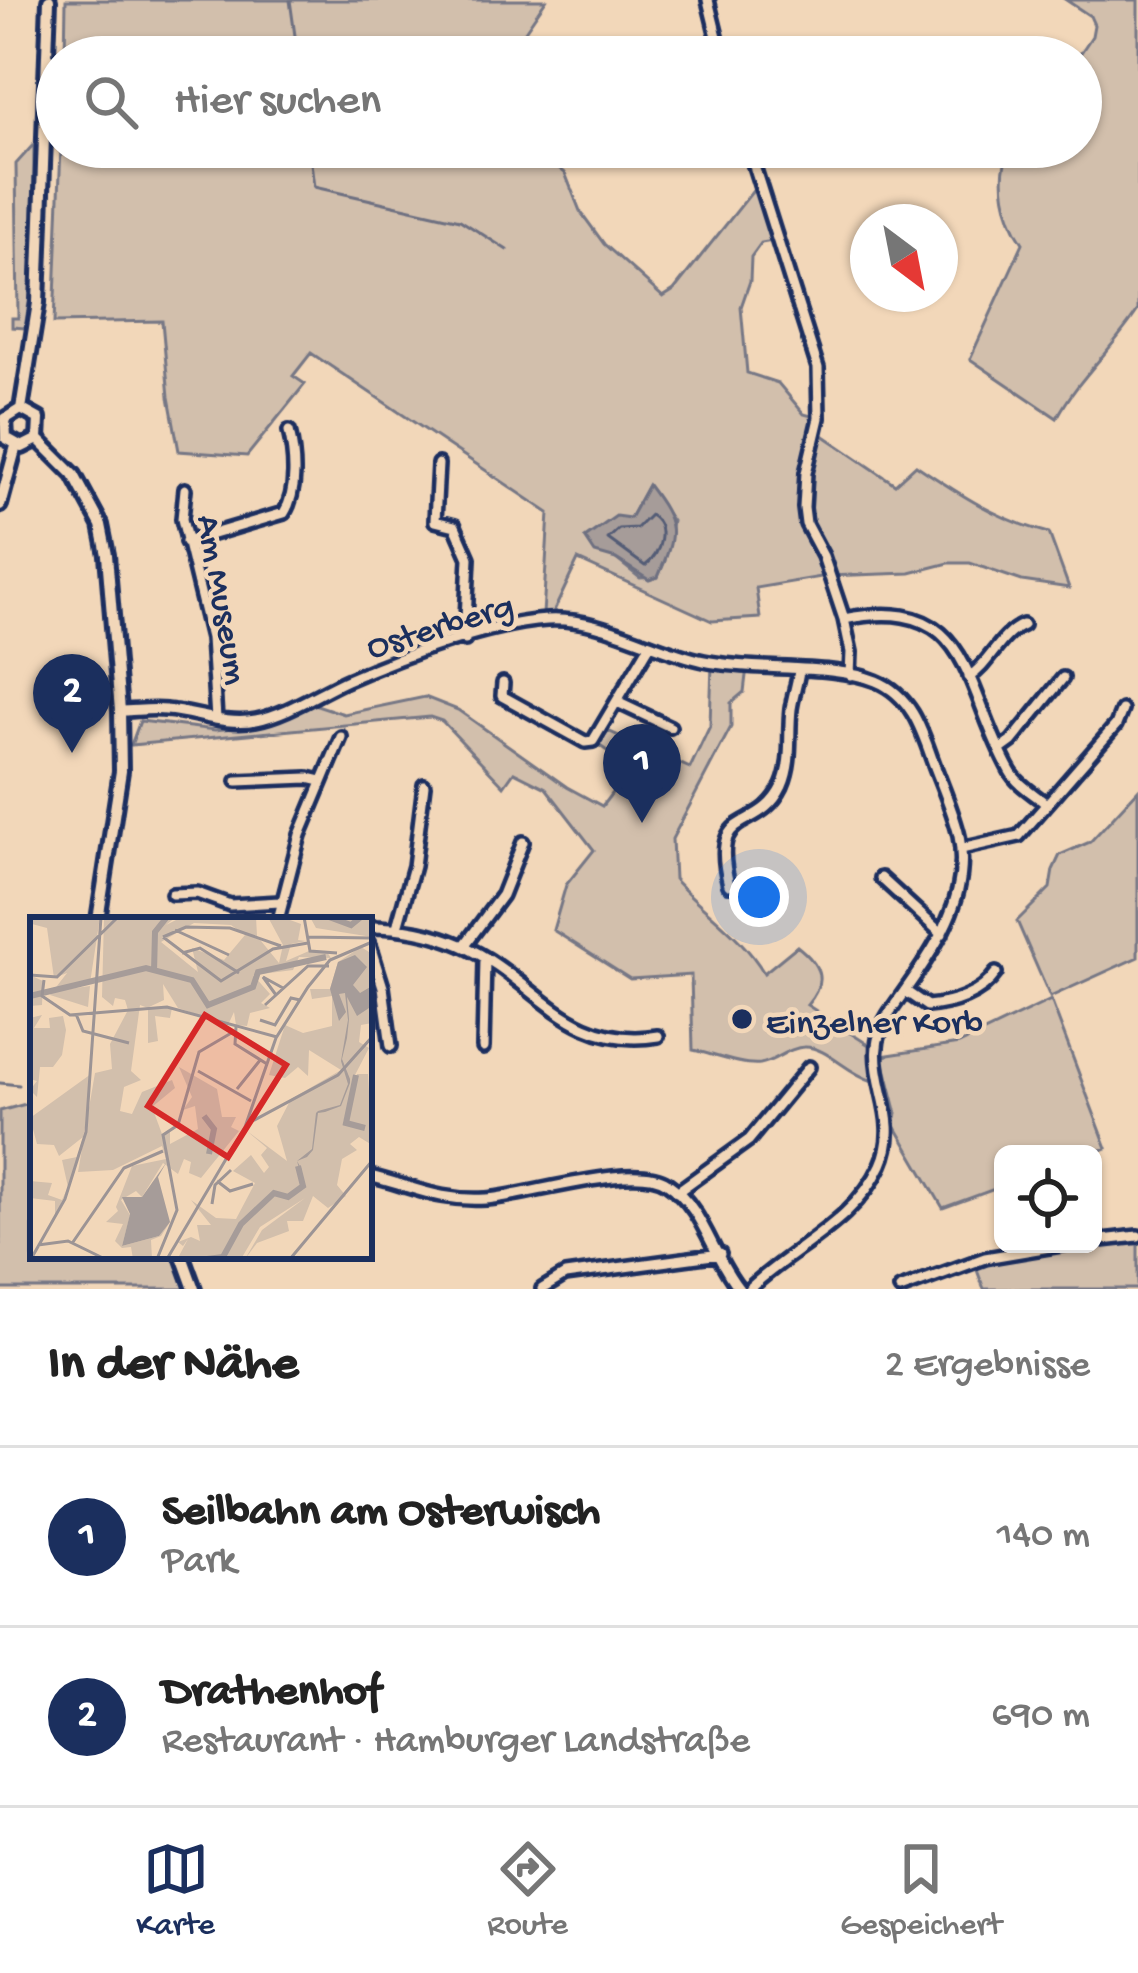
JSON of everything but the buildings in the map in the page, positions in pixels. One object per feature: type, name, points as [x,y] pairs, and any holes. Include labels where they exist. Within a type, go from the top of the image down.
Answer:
[{"type":"main road","points":[[48,36],[49,0]]},
{"type":"main road","points":[[21,409],[38,303],[43,168]]},
{"type":"main road","points":[[32,411],[42,429],[38,439],[28,446],[16,446],[6,439],[3,426],[9,414],[32,411]]},
{"type":"main road","points":[[38,439],[65,463],[101,525],[120,710],[121,771],[98,917]]},
{"type":"main road","points":[[0,505],[16,446]]},
{"type":"main road","points":[[183,1259],[194,1289]]},
{"type":"street","points":[[708,0],[717,36]]},
{"type":"street","points":[[749,1289],[826,1230],[859,1198],[879,1169],[886,1153],[888,1111],[874,1050],[880,1029],[942,934],[959,886],[961,849],[912,710],[884,685],[850,675],[844,620],[804,508],[806,473],[819,418],[818,368],[755,168]]},
{"type":"street","points":[[186,542],[284,513],[293,477],[289,431]]},
{"type":"street","points":[[438,464],[435,520],[454,526],[469,558],[465,640]]},
{"type":"street","name":"Am Museum","points":[[184,489],[186,542],[215,662],[216,719]]},
{"type":"street","points":[[844,620],[893,612],[919,618],[951,646],[1014,776],[1045,802]]},
{"type":"street","name":"Osterberg","points":[[120,710],[260,720],[356,676],[465,640],[523,623],[564,620],[598,625],[650,646],[716,664],[850,675]]},
{"type":"street","points":[[969,677],[1012,629],[1023,625]]},
{"type":"street","points":[[502,683],[502,696],[585,742],[597,737],[650,646]]},
{"type":"street","points":[[729,884],[722,856],[727,835],[774,798],[788,766],[799,671]]},
{"type":"street","points":[[1001,749],[1063,678]]},
{"type":"street","points":[[617,701],[670,727]]},
{"type":"street","points":[[961,849],[1019,836],[1116,725],[1122,710]]},
{"type":"street","points":[[278,917],[300,835],[340,736]]},
{"type":"street","points":[[237,781],[321,781]]},
{"type":"street","points":[[398,927],[414,866],[424,785]]},
{"type":"street","points":[[464,946],[502,895],[524,842]]},
{"type":"street","points":[[881,878],[942,934]]},
{"type":"street","points":[[172,894],[197,893],[230,905],[280,902]]},
{"type":"street","points":[[372,927],[398,927],[464,946],[581,1029],[634,1040],[658,1036]]},
{"type":"street","points":[[372,952],[383,987],[391,1046]]},
{"type":"street","points":[[483,1048],[484,959]]},
{"type":"street","points":[[905,991],[932,1006],[959,1000],[987,985],[996,974]]},
{"type":"street","points":[[676,1192],[749,1141],[809,1067]]},
{"type":"street","points":[[372,1177],[419,1194],[462,1200],[519,1196],[636,1173],[660,1179],[676,1192],[739,1289]]},
{"type":"street","points":[[1102,1240],[1138,1236]]},
{"type":"street","points":[[900,1289],[1008,1253]]},
{"type":"street","points":[[542,1289],[565,1275],[720,1254]]},
{"type":"shaded area","points":[[66,0],[546,0],[521,36],[65,36]]},
{"type":"shaded area","points":[[1066,0],[1138,0],[1138,310],[1057,418],[970,359],[1023,243],[1005,196],[1004,168],[1102,168],[1102,36],[1092,36],[1090,16]]},
{"type":"shaded area","points":[[34,144],[33,276],[25,328],[12,327],[12,318],[18,318],[16,164]]},
{"type":"shaded area","points":[[60,168],[559,168],[580,211],[604,244],[663,297],[674,290],[759,183],[778,240],[761,243],[751,257],[750,281],[741,307],[747,373],[778,383],[804,414],[819,418],[817,431],[895,484],[916,465],[996,513],[1049,533],[1069,588],[1022,581],[970,563],[949,563],[910,573],[827,576],[756,588],[760,618],[712,621],[578,560],[552,615],[543,615],[549,513],[311,353],[293,376],[305,384],[247,456],[179,451],[162,321],[54,323]],"holes":[[[647,487],[672,521],[658,577],[640,578],[616,559]]]},
{"type":"shaded area","points":[[712,663],[747,667],[744,692],[731,703],[731,727],[672,839],[674,879],[733,935],[764,973],[797,946],[805,953],[819,973],[818,988],[807,1005],[869,1045],[873,1081],[813,1048],[752,1064],[693,1050],[691,975],[630,979],[553,930],[566,885],[594,850],[546,788],[514,772],[504,786],[442,721],[430,717],[131,745],[140,721],[215,730],[260,725],[311,703],[344,714],[425,697],[458,710],[567,787],[602,806],[621,781],[617,758],[593,741],[601,728],[690,768],[710,726]]},
{"type":"shaded area","points":[[1138,790],[1138,957],[1050,997],[1017,921],[1050,888],[1060,855],[1090,842]]},
{"type":"shaded area","points":[[1051,1000],[1107,1148],[994,1145],[994,1189],[943,1208],[894,1124],[897,1114],[882,1056],[959,1044]]},
{"type":"shaded area","points":[[30,1103],[30,1259],[177,1259],[188,1289],[0,1289],[0,1111]]},
{"type":"shaded area","points":[[1138,1236],[1138,1289],[984,1289],[974,1262],[1021,1253],[1102,1253],[1102,1240]]},
{"type":"water","points":[[648,485],[671,529],[658,577],[649,580],[616,559],[595,553],[585,538],[616,516],[630,518]]},
{"type":"waterway","points":[[290,0],[295,36]]},
{"type":"waterway","points":[[312,168],[314,187],[460,220],[507,250]]},
{"type":"waterway","points":[[0,1083],[19,1085]]},
{"type":"place","name":"Drathenhof","points":[[72,753]]},
{"type":"place","name":"Seilbahn am Osterwisch","points":[[642,823]]},
{"type":"place","name":"Einzelner Korb","points":[[742,1019]]}]
